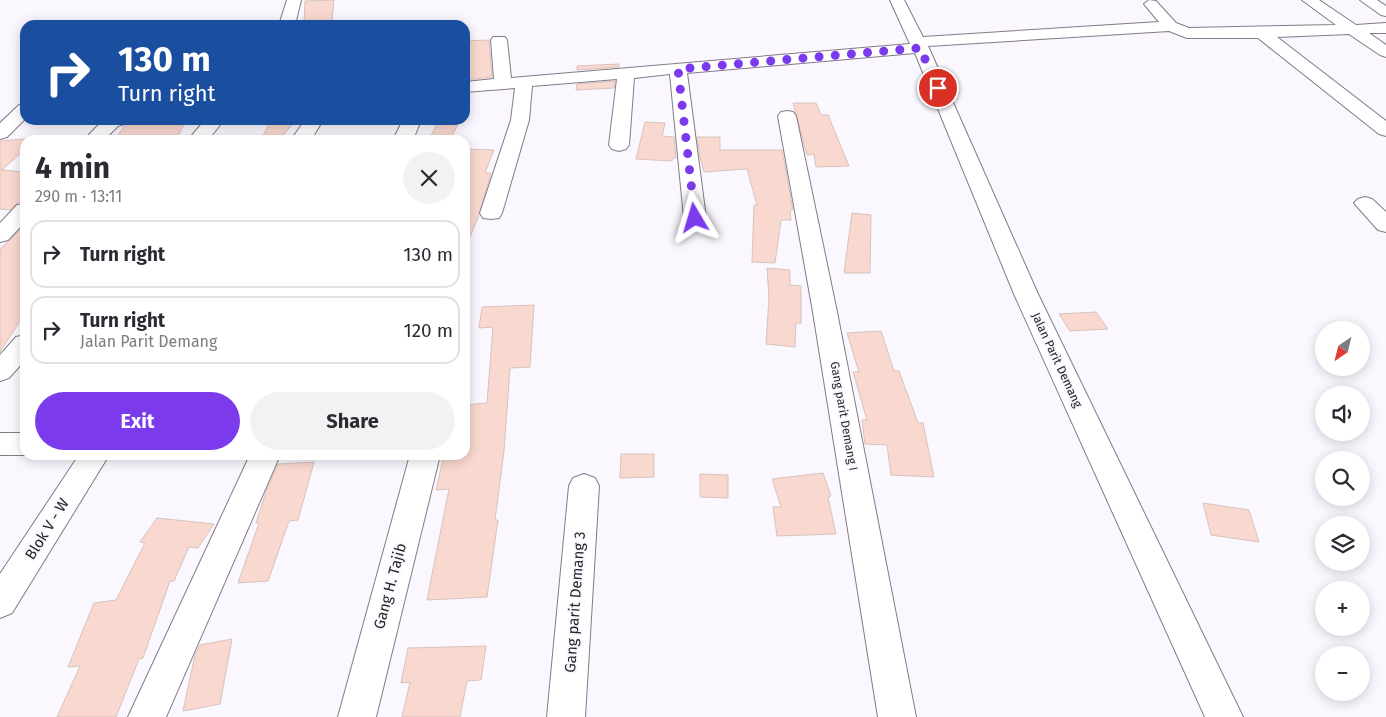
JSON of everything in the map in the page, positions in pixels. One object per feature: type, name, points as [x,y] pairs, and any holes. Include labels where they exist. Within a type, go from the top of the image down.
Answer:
[{"type":"street","points":[[288,20],[294,0]]},
{"type":"street","name":"Jalan Parit Demang","points":[[897,0],[919,45],[1026,294],[1224,717]]},
{"type":"street","points":[[1309,0],[1386,52]]},
{"type":"street","points":[[1367,0],[1386,12]]},
{"type":"street","points":[[1151,4],[1172,26],[1187,33],[1262,33],[1386,28]]},
{"type":"street","points":[[470,87],[919,45],[1172,26]]},
{"type":"street","points":[[1262,33],[1386,130]]},
{"type":"street","points":[[499,40],[503,77],[501,84]]},
{"type":"street","points":[[678,69],[695,218]]},
{"type":"street","points":[[620,145],[626,74]]},
{"type":"street","points":[[490,213],[520,120],[524,82]]},
{"type":"street","points":[[0,133],[20,114]]},
{"type":"street","name":"Gang parit Demang I","points":[[787,116],[826,312],[897,717]]},
{"type":"street","points":[[99,135],[108,125]]},
{"type":"street","points":[[202,135],[211,125]]},
{"type":"street","points":[[1365,203],[1386,225]]},
{"type":"street","points":[[0,236],[20,215]]},
{"type":"street","points":[[0,372],[20,349]]},
{"type":"street","points":[[0,444],[20,444]]},
{"type":"street","name":"Blok V - W","points":[[0,603],[91,460]]},
{"type":"street","points":[[147,717],[263,460]]},
{"type":"street","name":"Gang H. Tajib","points":[[357,717],[424,460]]},
{"type":"street","name":"Gang parit Demang 3","points":[[566,717],[584,486]]},
{"type":"building","points":[[334,0],[332,20],[304,20],[305,1]]},
{"type":"building","points":[[489,40],[492,77],[470,79],[470,41]]},
{"type":"building","points":[[619,64],[619,67],[577,70],[577,66]]},
{"type":"building","points":[[615,81],[614,88],[576,90],[577,84]]},
{"type":"building","points":[[793,103],[816,103],[821,115],[828,115],[849,166],[816,167],[814,154],[807,155]]},
{"type":"building","points":[[645,122],[665,123],[662,136],[674,137],[676,158],[673,158],[672,161],[636,159]]},
{"type":"building","points":[[125,125],[184,125],[178,135],[118,135]]},
{"type":"building","points":[[268,125],[292,125],[283,135],[264,135]]},
{"type":"building","points":[[436,125],[458,125],[452,135],[432,135]]},
{"type":"building","points":[[697,137],[720,137],[720,150],[782,150],[793,210],[790,210],[791,220],[781,220],[775,263],[752,262],[754,205],[757,205],[747,169],[704,172]]},
{"type":"building","points":[[20,139],[20,154],[2,170],[20,172],[20,203],[10,210],[0,209],[0,141]]},
{"type":"building","points":[[470,149],[494,150],[485,173],[491,173],[479,215],[470,237]]},
{"type":"building","points":[[852,213],[871,215],[870,273],[844,273]]},
{"type":"building","points":[[20,230],[20,321],[0,352],[0,249]]},
{"type":"building","points":[[767,268],[790,270],[790,285],[801,286],[801,323],[796,323],[795,347],[766,344],[769,298]]},
{"type":"building","points":[[534,305],[530,367],[510,368],[504,451],[495,520],[498,520],[487,597],[427,600],[449,489],[436,490],[443,460],[470,460],[470,405],[487,403],[493,327],[479,328],[482,307]]},
{"type":"building","points":[[1096,312],[1108,329],[1070,331],[1059,314]]},
{"type":"building","points":[[881,331],[894,371],[899,371],[918,423],[923,423],[934,477],[891,475],[887,445],[865,444],[862,420],[867,420],[853,372],[859,372],[847,333]]},
{"type":"building","points":[[621,454],[654,454],[654,477],[620,478]]},
{"type":"building","points":[[314,462],[298,520],[289,521],[268,581],[238,583],[259,523],[256,523],[266,492],[278,464]]},
{"type":"building","points":[[823,473],[831,496],[828,497],[836,534],[777,536],[773,507],[781,507],[772,479]]},
{"type":"building","points":[[700,474],[728,475],[728,498],[700,497]]},
{"type":"building","points":[[1203,503],[1249,510],[1259,542],[1211,535]]},
{"type":"building","points":[[157,518],[214,524],[198,548],[189,547],[174,581],[170,581],[143,658],[139,659],[116,717],[57,717],[80,666],[68,667],[94,603],[116,600],[145,543],[140,542]]},
{"type":"building","points":[[232,639],[220,704],[183,711],[195,655],[200,645]]},
{"type":"building","points":[[486,646],[481,680],[467,681],[460,717],[402,717],[410,682],[401,683],[408,648]]},
{"type":"route","points":[[695,218],[678,69],[920,48],[938,88]]}]
